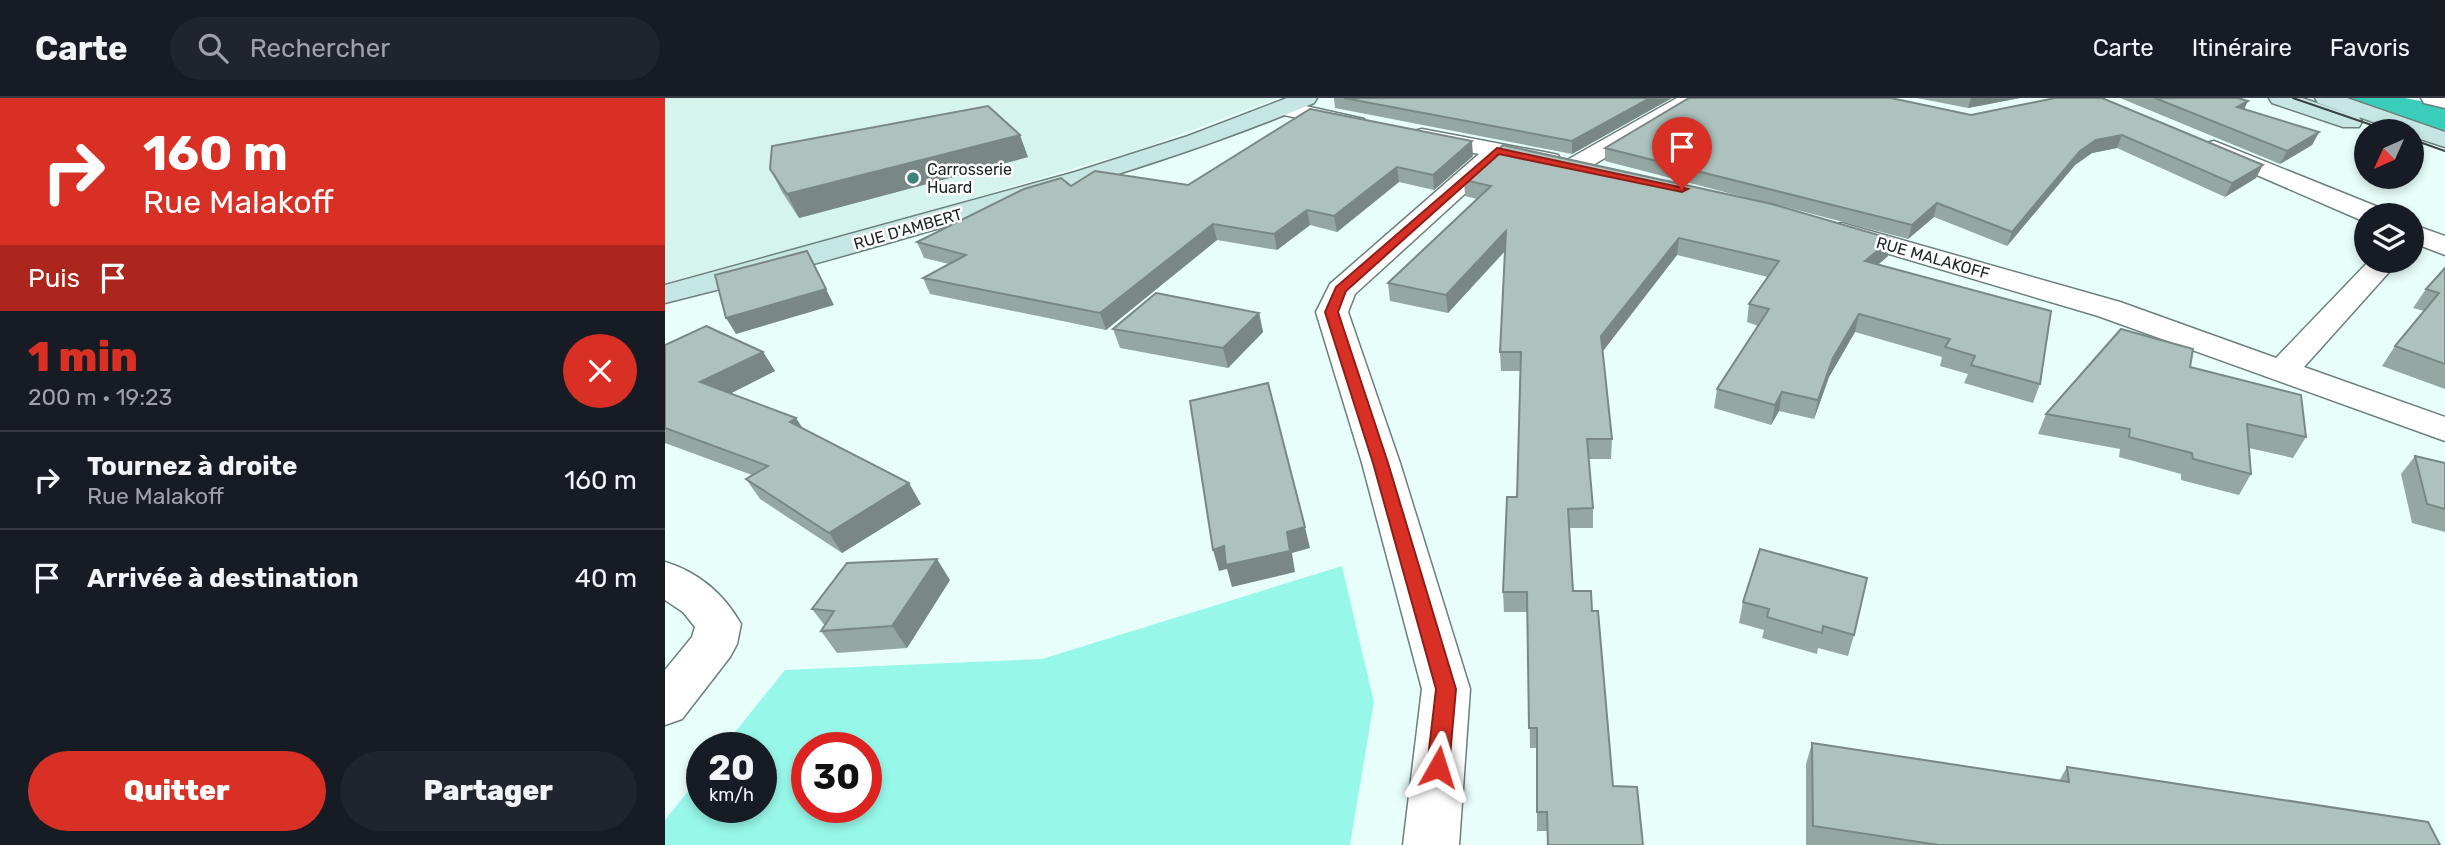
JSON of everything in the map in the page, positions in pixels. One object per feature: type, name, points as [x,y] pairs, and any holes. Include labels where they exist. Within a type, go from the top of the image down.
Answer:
[{"type":"street","points":[[1576,165],[1693,98]]},
{"type":"street","points":[[2280,98],[2354,124]]},
{"type":"street","points":[[2326,98],[2445,140]]},
{"type":"street","points":[[2432,98],[2445,101]]},
{"type":"street","points":[[1295,103],[1390,130],[1618,174]]},
{"type":"street","name":"RUE D'AMBERT","points":[[665,294],[839,249],[1076,180],[1224,131],[1295,103]]},
{"type":"street","points":[[2195,141],[2354,207]]},
{"type":"street","points":[[2424,149],[2445,156]]},
{"type":"street","points":[[1431,845],[1446,689],[1381,463],[1332,312],[1341,290],[1497,151]]},
{"type":"street","name":"RUE MALAKOFF","points":[[1818,224],[2109,309],[2445,430]]},
{"type":"street","points":[[2424,237],[2445,246]]},
{"type":"street","points":[[2283,371],[2374,273]]},
{"type":"street","points":[[665,578],[699,600],[718,624],[714,644],[665,705]]},
{"type":"shaded area","points":[[665,98],[1278,98],[1144,148],[926,212],[665,283]]},
{"type":"green space","points":[[2350,98],[2405,98],[2445,106],[2445,132],[2424,124],[2424,119],[2409,119]]},
{"type":"green space","points":[[1342,566],[1374,702],[1350,845],[665,845],[665,820],[686,794],[686,823],[777,823],[777,732],[735,732],[785,670],[1042,659]]},
{"type":"building","points":[[1344,98],[1650,98],[1572,141]]},
{"type":"building","points":[[1689,98],[1891,98],[1971,115],[2055,98],[2102,98],[2263,165],[2232,183],[2122,135],[2096,140],[2080,151],[2012,232],[1937,203],[1912,225],[1605,148]]},
{"type":"building","points":[[2155,98],[2238,98],[2248,101],[2237,107],[2319,132],[2287,151]]},
{"type":"building","points":[[988,106],[1020,135],[787,194],[770,169],[772,146]]},
{"type":"building","points":[[1310,109],[1472,141],[1433,175],[1397,167],[1334,216],[1307,210],[1274,234],[1213,224],[1100,313],[923,278],[966,255],[917,242],[1024,189],[1061,178],[1071,186],[1095,171],[1188,185]]},
{"type":"building","points":[[1503,145],[1772,204],[1892,239],[1865,261],[2051,311],[2040,384],[1971,365],[1975,356],[1945,347],[1950,339],[1859,314],[1833,358],[1818,400],[1782,392],[1775,405],[1717,389],[1769,309],[1749,304],[1779,261],[1679,238],[1601,336],[1612,439],[1587,439],[1593,508],[1568,509],[1573,591],[1591,591],[1592,611],[1598,611],[1613,786],[1637,787],[1643,845],[1548,845],[1547,812],[1537,812],[1537,728],[1529,728],[1527,592],[1503,592],[1507,497],[1517,497],[1521,352],[1500,352],[1506,231],[1446,295],[1388,283],[1491,186],[1464,180]]},
{"type":"building","points":[[807,251],[826,289],[726,318],[715,275]]},
{"type":"building","points":[[2445,268],[2445,364],[2395,346],[2439,293],[2426,289]]},
{"type":"building","points":[[1156,293],[1259,313],[1223,348],[1113,329]]},
{"type":"building","points":[[706,326],[763,352],[700,382],[796,418],[790,422],[909,483],[829,533],[746,479],[768,466],[665,428],[665,345]]},
{"type":"building","points":[[2121,329],[2193,349],[2190,367],[2301,395],[2306,437],[2247,424],[2251,474],[2193,459],[2192,453],[2129,437],[2130,429],[2046,414]]},
{"type":"building","points":[[1268,383],[1305,527],[1287,532],[1290,551],[1226,565],[1224,546],[1213,550],[1190,401]]},
{"type":"building","points":[[2415,456],[2445,463],[2445,509],[2427,504]]},
{"type":"building","points":[[1760,549],[1867,578],[1854,635],[1823,626],[1822,633],[1767,617],[1769,609],[1743,602]]},
{"type":"building","points":[[937,559],[892,626],[821,631],[834,611],[812,609],[847,563]]},
{"type":"building","points":[[1812,743],[2069,782],[2067,767],[2428,822],[2440,845],[1939,845],[1813,826]]},
{"type":"tram line","points":[[2293,98],[2354,119]]},
{"type":"tram line","points":[[2424,144],[2445,151]]},
{"type":"place","name":"Carrosserie Huard","points":[[913,178]]},
{"type":"route","points":[[1438,767],[1446,689],[1381,463],[1332,312],[1341,290],[1497,151],[1682,189]]}]
